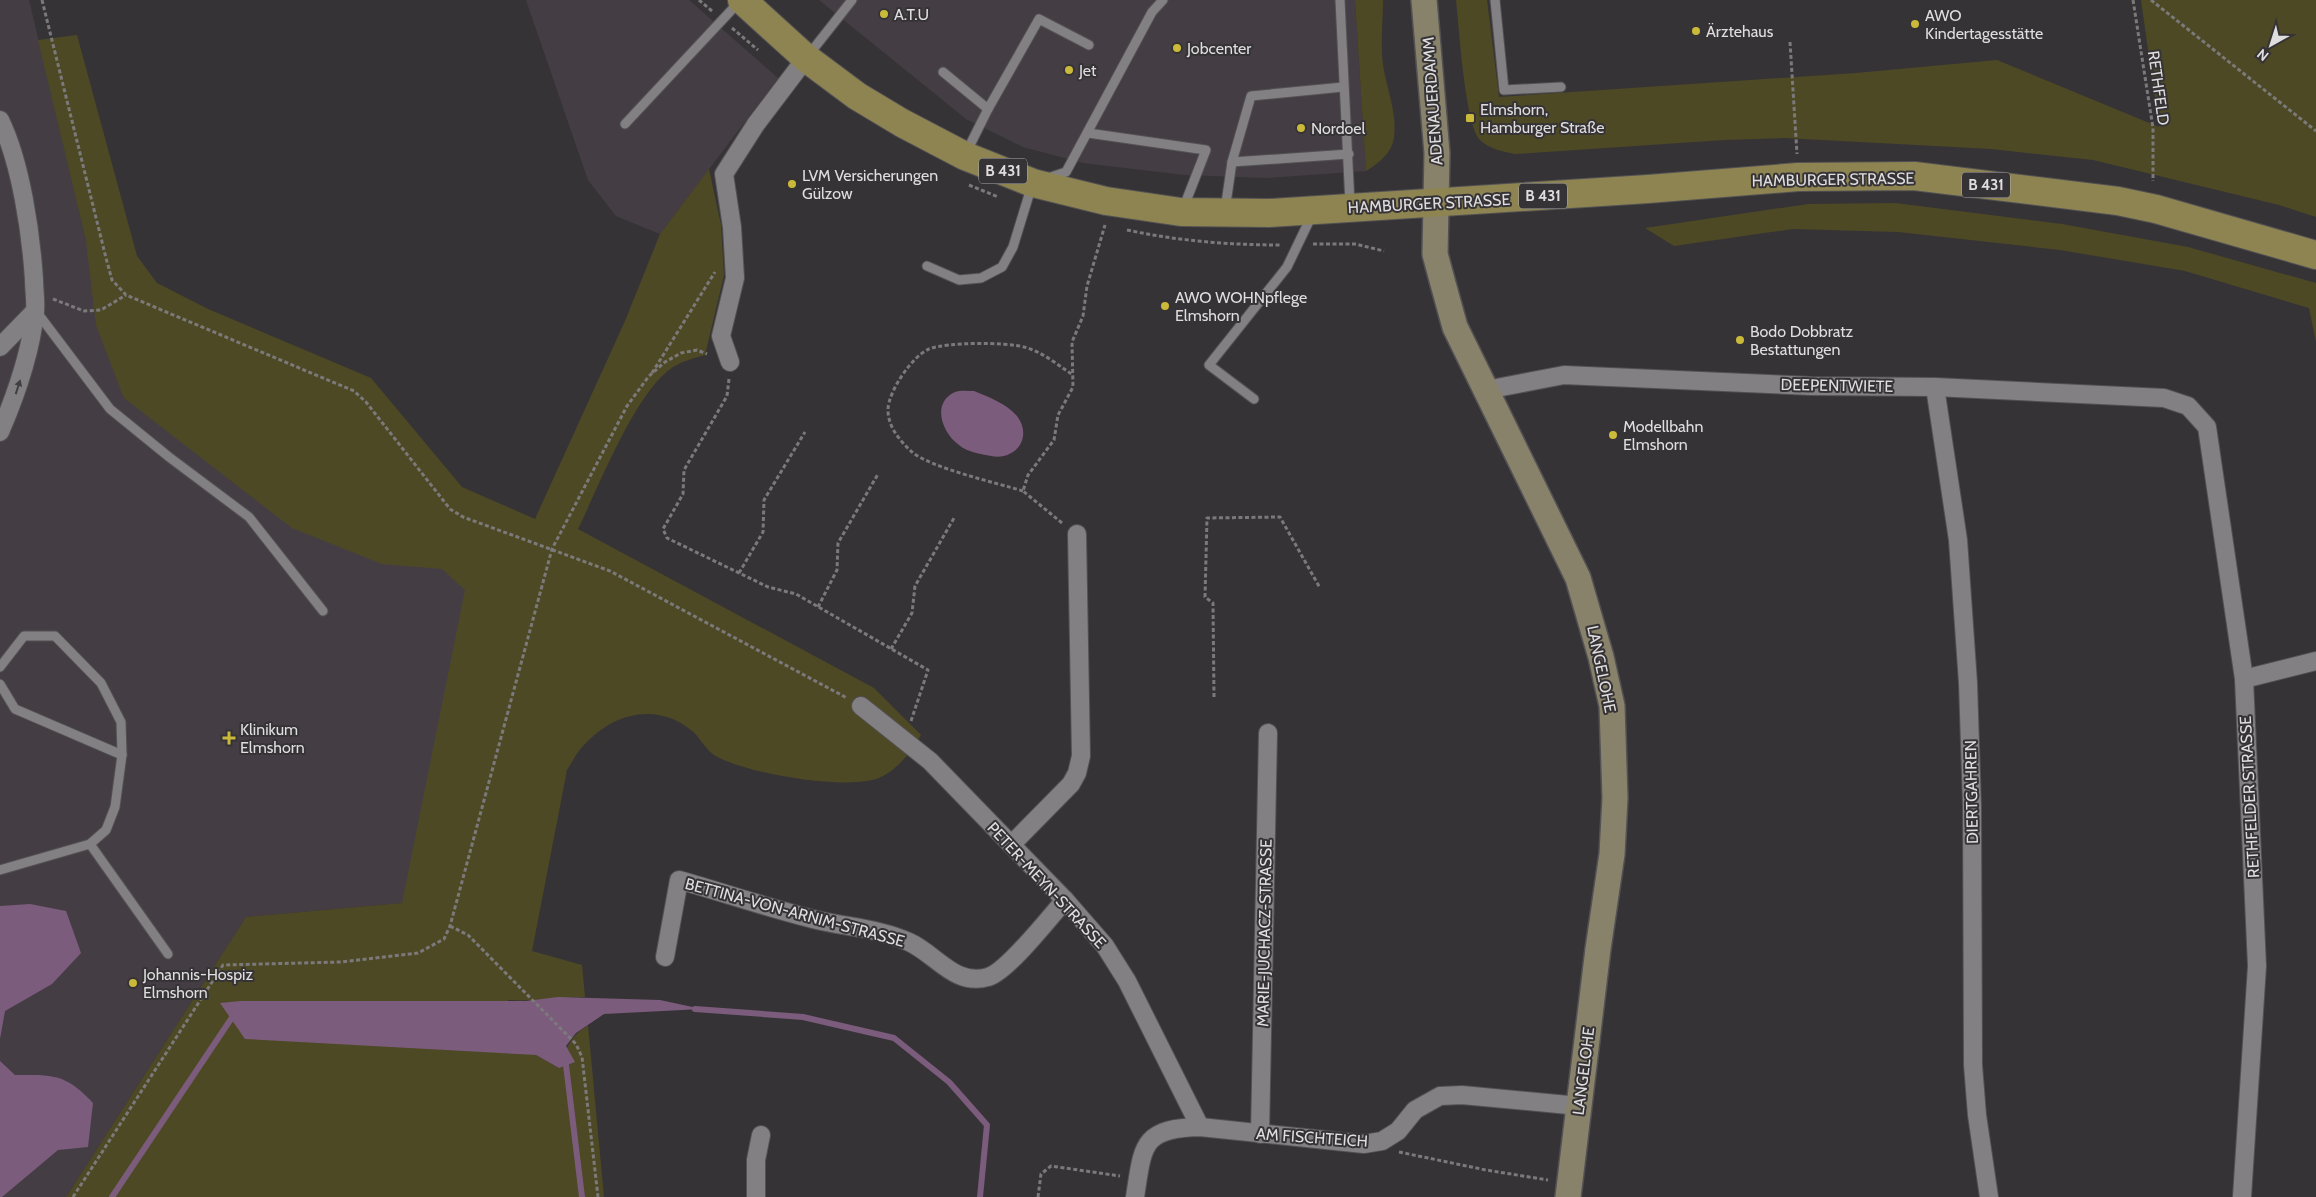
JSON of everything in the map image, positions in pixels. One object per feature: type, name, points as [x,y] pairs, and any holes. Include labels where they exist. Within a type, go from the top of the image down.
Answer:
[{"type":"main road","name":"HAMBURGER STRASSE","points":[[742,0],[806,58],[857,96],[902,123],[965,156],[1033,183],[1106,201],[1181,212],[1225,214],[1639,190],[1798,177],[1914,176],[2118,201],[2156,209],[2316,255]]},
{"type":"street","name":"ADENAUERDAMM","points":[[1424,0],[1437,153],[1437,202]]},
{"type":"street","points":[[730,362],[721,336],[735,278],[733,244],[724,174],[756,124],[806,58]]},
{"type":"street","points":[[0,120],[5,130],[20,187],[31,240],[35,304],[20,384],[0,432]]},
{"type":"street","name":"LANGELOHE","points":[[1437,202],[1435,254],[1455,327],[1578,578],[1601,657],[1612,706],[1615,798],[1612,854],[1598,949],[1569,1190]]},
{"type":"street","points":[[0,347],[35,304]]},
{"type":"street","name":"DEEPENTWIETE","points":[[1486,390],[1564,375],[1812,386],[1935,387],[2164,398],[2188,406]]},
{"type":"street","name":"DIERTGAHREN","points":[[1935,387],[1958,540],[1967,674],[1972,806],[1973,1065],[1976,1115],[1989,1197]]},
{"type":"street","name":"RETHFELDER STRASSE","points":[[2188,406],[2207,427],[2244,679],[2257,966],[2242,1197]]},
{"type":"street","points":[[1012,844],[1071,784],[1081,756],[1077,534]]},
{"type":"street","points":[[2244,679],[2316,661]]},
{"type":"street","name":"PETER-MEYN-STRASSE","points":[[861,706],[930,761],[1065,900],[1105,946],[1127,981],[1200,1127]]},
{"type":"street","name":"MARIE-JUCHACZ-STRASSE","points":[[1260,1134],[1268,733]]},
{"type":"street","name":"BETTINA-VON-ARNIM-STRASSE","points":[[665,957],[679,880],[815,920],[908,941],[925,950],[953,973],[968,980],[989,977],[1005,966],[1065,900]]},
{"type":"street","name":"AM FISCHTEICH","points":[[1135,1197],[1141,1158],[1148,1143],[1156,1134],[1176,1128],[1200,1127],[1364,1144],[1382,1141],[1398,1131],[1415,1110],[1440,1096],[1462,1095],[1579,1106]]},
{"type":"street","points":[[756,1197],[756,1160],[761,1135]]},
{"type":"lane","points":[[625,124],[742,0]]},
{"type":"lane","points":[[806,58],[852,0]]},
{"type":"lane","points":[[927,266],[959,280],[981,278],[1002,266],[1013,247],[1033,183],[1066,172],[1152,12],[1163,0]]},
{"type":"lane","points":[[1340,0],[1350,208]]},
{"type":"lane","points":[[1495,0],[1504,90],[1561,87]]},
{"type":"lane","points":[[965,156],[988,109],[1039,19],[1089,45]]},
{"type":"lane","points":[[943,72],[988,109]]},
{"type":"lane","points":[[1225,214],[1232,162],[1251,96],[1343,87]]},
{"type":"lane","points":[[1088,133],[1206,150],[1181,212]]},
{"type":"lane","points":[[1232,162],[1348,154]]},
{"type":"lane","points":[[1254,399],[1209,365],[1287,267],[1314,210]]},
{"type":"lane","points":[[35,304],[110,409],[169,457],[249,517],[323,611]]},
{"type":"lane","points":[[0,667],[24,636],[55,636],[101,683],[121,722],[122,755],[115,807],[106,830],[90,844],[0,870]]},
{"type":"lane","points":[[0,684],[15,709],[122,755]]},
{"type":"lane","points":[[90,844],[168,954]]},
{"type":"path","points":[[42,0],[112,280],[126,295],[354,390],[366,402],[450,509],[463,517],[610,571],[861,706]]},
{"type":"path","name":"RETHFELD","points":[[2133,0],[2153,128],[2153,181]]},
{"type":"path","points":[[2152,0],[2316,131]]},
{"type":"path","points":[[1790,42],[1798,177]]},
{"type":"path","points":[[1023,491],[1028,476],[1054,440],[1058,415],[1073,386],[1072,342],[1083,316],[1087,286],[1105,226]]},
{"type":"path","points":[[73,1197],[223,965],[341,962],[418,953],[444,940],[450,926],[552,549],[627,406],[650,376],[733,244]]},
{"type":"path","points":[[35,304],[56,299],[84,311],[101,310],[126,295]]},
{"type":"path","points":[[1073,375],[1024,346],[954,344],[928,349],[910,364],[896,386],[888,410],[894,432],[913,453],[972,476],[1023,491],[1077,534]]},
{"type":"path","points":[[650,376],[665,362],[681,353],[697,350],[730,362],[727,396],[684,470],[683,494],[664,529],[667,538],[768,587],[796,594],[928,670],[905,740]]},
{"type":"path","points":[[739,572],[763,532],[764,500],[805,432]]},
{"type":"path","points":[[818,607],[837,570],[838,543],[878,474]]},
{"type":"path","points":[[1214,697],[1213,603],[1205,597],[1207,518],[1280,517],[1320,588]]},
{"type":"path","points":[[890,649],[912,613],[915,586],[954,518]]},
{"type":"path","points":[[450,926],[468,936],[576,1044],[582,1058],[598,1197]]},
{"type":"path","points":[[1364,1144],[1569,1190]]},
{"type":"path","points":[[1038,1197],[1041,1174],[1051,1166],[1138,1178]]},
{"type":"shaded area","name":"Klinikum Elmshorn","points":[[0,0],[29,0],[86,241],[514,573],[402,903],[246,917],[66,1197],[0,1197]]},
{"type":"shaded area","points":[[526,0],[689,0],[778,78],[660,234],[616,216],[588,180]]},
{"type":"shaded area","points":[[819,0],[1355,0],[1366,171],[1267,178],[1185,175],[1083,163],[1023,147],[966,119]]},
{"type":"shaded area","points":[[1355,0],[1383,0],[1382,54],[1395,127],[1393,143],[1388,153],[1366,171]]},
{"type":"shaded area","points":[[1456,0],[1487,0],[1499,97],[1856,73],[1997,60],[2159,127],[2141,0],[2316,0],[2316,217],[2279,205],[2093,160],[1991,149],[1785,138],[1724,140],[1516,154],[1502,151],[1492,148],[1480,140],[1470,115]]},
{"type":"shaded area","points":[[77,35],[137,256],[157,283],[208,309],[371,378],[462,487],[535,519],[625,321],[660,234],[709,169],[721,225],[724,275],[705,355],[673,367],[659,379],[645,397],[619,442],[578,529],[874,688],[921,735],[905,758],[895,768],[883,776],[869,781],[824,782],[798,779],[728,762],[714,755],[691,730],[678,721],[664,716],[649,714],[635,715],[608,725],[595,734],[577,754],[567,770],[532,951],[582,965],[585,997],[508,1000],[536,1055],[559,1068],[569,1044],[588,1025],[604,1197],[66,1197],[246,917],[402,903],[465,590],[442,569],[382,564],[292,528],[124,398],[96,325],[86,241],[38,40]]},
{"type":"shaded area","points":[[1895,203],[2062,224],[2188,247],[2316,283],[2316,342],[2309,308],[2185,271],[2060,250],[1898,232],[1793,229],[1674,246],[1645,228],[1808,204]]},
{"type":"shaded area","points":[[974,391],[991,398],[1013,411],[1022,424],[1023,432],[1019,446],[1008,455],[1000,457],[991,456],[966,449],[953,440],[944,426],[941,410],[943,403],[948,397],[955,392]]},
{"type":"shaded area","points":[[30,904],[66,911],[81,953],[52,984],[5,1011],[0,1039],[0,906]]},
{"type":"shaded area","points":[[558,997],[660,1000],[702,1009],[604,1014],[576,1033],[566,1046],[575,1062],[559,1068],[536,1055],[245,1039],[220,1003],[241,1001],[526,1001]]},
{"type":"shaded area","points":[[0,1061],[15,1075],[49,1076],[66,1081],[93,1103],[88,1147],[58,1150],[2,1197],[0,1197]]},
{"type":"waterway","points":[[695,1009],[803,1017],[894,1038],[949,1082],[987,1125],[980,1197]]},
{"type":"waterway","points":[[112,1197],[235,1013]]},
{"type":"waterway","points":[[562,1060],[566,1065],[582,1197]]},
{"type":"place","name":"A.T.U","points":[[884,14]]},
{"type":"place","name":"AWO Kindertagesstätte","points":[[1915,24]]},
{"type":"place","name":"Ärztehaus","points":[[1696,31]]},
{"type":"place","name":"Jobcenter","points":[[1177,48]]},
{"type":"place","name":"Jet","points":[[1069,70]]},
{"type":"place","name":"Elmshorn, Hamburger Straße","points":[[1470,118]]},
{"type":"place","name":"Nordoel","points":[[1301,128]]},
{"type":"place","name":"LVM Versicherungen Gülzow","points":[[792,184]]},
{"type":"place","name":"AWO WOHNpflege Elmshorn","points":[[1165,306]]},
{"type":"place","name":"Bodo Dobbratz Bestattungen","points":[[1740,340]]},
{"type":"place","name":"Modellbahn Elmshorn","points":[[1613,435]]},
{"type":"place","name":"Klinikum Elmshorn","points":[[229,738]]},
{"type":"place","name":"Johannis-Hospiz Elmshorn","points":[[133,983]]}]
